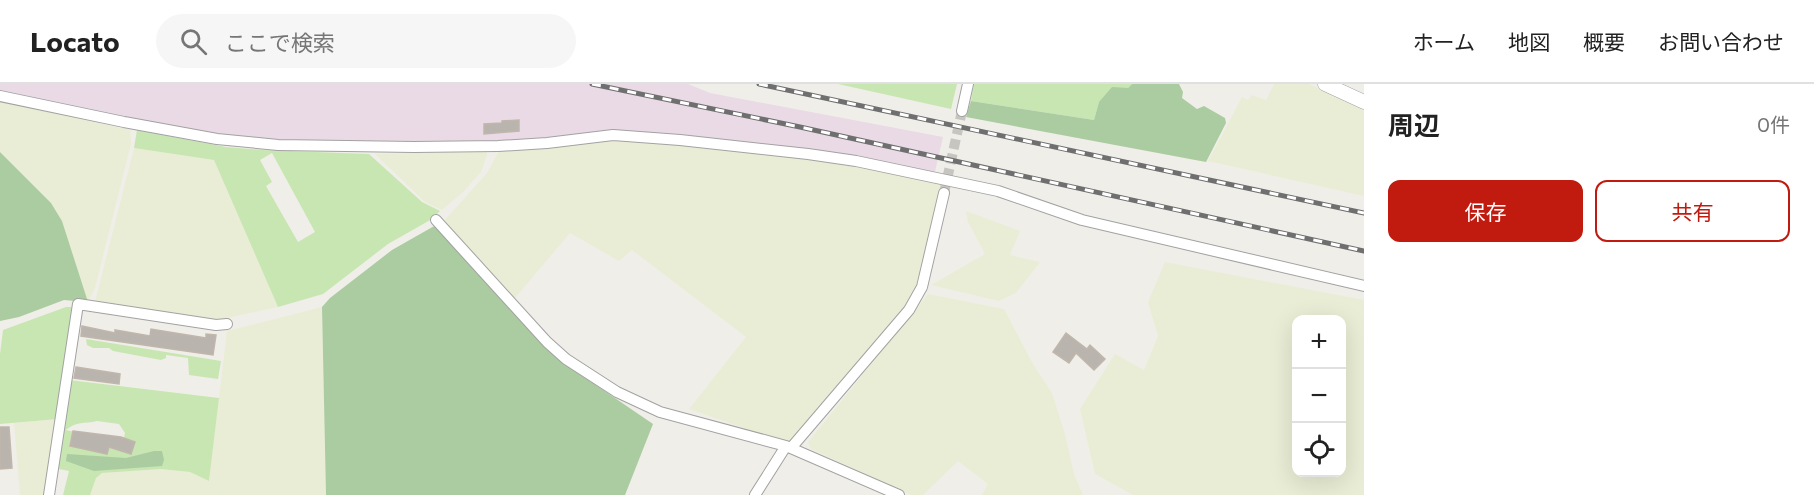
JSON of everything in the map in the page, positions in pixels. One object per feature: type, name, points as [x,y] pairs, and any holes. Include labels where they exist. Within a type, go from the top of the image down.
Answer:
[{"type":"street","points":[[962,111],[968,84]]},
{"type":"street","points":[[1325,84],[1364,102]]},
{"type":"street","points":[[0,96],[217,139],[278,145],[498,146],[613,135],[827,156],[998,191],[1082,220],[1364,286]]},
{"type":"street","points":[[755,495],[788,447],[909,310],[922,286],[944,193]]},
{"type":"street","points":[[436,220],[547,342],[566,359],[617,392],[660,412],[788,447],[899,495]]},
{"type":"street","points":[[49,495],[78,304],[216,325],[226,324]]},
{"type":"shaded area","points":[[0,84],[688,84],[710,93],[943,137],[934,176],[547,143],[278,145],[0,96]]},
{"type":"green space","points":[[838,84],[957,84],[951,109]]},
{"type":"green space","points":[[974,84],[1132,84],[1099,102],[1094,120],[971,101]]},
{"type":"green space","points":[[1132,84],[1179,84],[1183,92],[1182,98],[1197,109],[1204,106],[1225,118],[1226,123],[1206,162],[966,117],[971,101],[1094,120],[1099,102],[1112,87],[1128,88]]},
{"type":"green space","points":[[1274,84],[1309,84],[1364,108],[1364,196],[1208,161],[1242,97],[1248,100],[1252,95],[1266,100]]},
{"type":"green space","points":[[0,101],[130,130],[131,144],[95,288],[88,302],[62,221],[51,203],[0,152]]},
{"type":"green space","points":[[137,130],[226,147],[369,154],[422,202],[440,211],[432,219],[388,244],[323,294],[278,307],[214,160],[134,148]],"holes":[[[272,153],[315,232],[298,242],[266,186],[272,182],[260,160]]]},
{"type":"green space","points":[[612,140],[718,147],[855,163],[943,183],[919,281],[901,313],[790,441],[781,441],[689,409],[746,337],[632,250],[619,261],[570,233],[515,298],[444,221],[487,173],[499,151]]},
{"type":"green space","points":[[134,148],[214,160],[278,307],[217,320],[95,302]]},
{"type":"green space","points":[[487,151],[481,172],[442,210],[425,202],[375,154]]},
{"type":"green space","points":[[0,152],[51,203],[62,221],[88,302],[64,300],[19,317],[0,321]]},
{"type":"green space","points":[[966,211],[1020,231],[1010,255],[1040,262],[1016,293],[999,301],[931,285],[985,254],[968,222]]},
{"type":"green space","points":[[436,225],[541,343],[565,364],[653,424],[625,495],[326,495],[322,307],[330,298],[392,250]]},
{"type":"green space","points":[[1165,262],[1364,300],[1364,495],[1133,495],[1095,474],[1080,409],[1115,354],[1144,370],[1158,336],[1148,302]]},
{"type":"green space","points":[[928,294],[1004,309],[1033,364],[1052,393],[1074,474],[1083,495],[982,495],[988,484],[958,461],[923,495],[911,495],[811,449],[808,442]]},
{"type":"green space","points":[[71,307],[73,310],[58,419],[0,424],[0,354],[3,330]]},
{"type":"green space","points":[[322,307],[326,495],[90,495],[96,478],[102,473],[161,469],[190,472],[209,481],[227,331]]},
{"type":"green space","points":[[86,339],[221,361],[218,379],[189,375],[188,358],[166,355],[166,358],[161,360],[113,351],[109,348],[93,348],[87,345]]},
{"type":"green space","points":[[69,380],[219,398],[209,481],[190,472],[161,469],[102,473],[96,478],[90,495],[63,495],[69,471],[56,466]],"holes":[[[97,421],[119,424],[125,433],[123,442],[66,430],[77,424]]]},
{"type":"green space","points":[[58,419],[45,495],[20,495],[14,423]]},
{"type":"green space","points":[[162,451],[164,460],[162,466],[94,471],[66,461],[67,454],[126,458]]},
{"type":"building","points":[[519,120],[519,131],[484,134],[484,124]]},
{"type":"building","points":[[82,326],[115,333],[115,330],[150,336],[151,329],[206,338],[206,334],[216,335],[213,355],[81,336]]},
{"type":"building","points":[[1066,333],[1087,349],[1090,345],[1105,359],[1094,370],[1076,353],[1069,363],[1053,352]]},
{"type":"building","points":[[76,367],[120,374],[119,384],[74,378]]},
{"type":"building","points":[[0,427],[9,427],[12,468],[0,469]]},
{"type":"building","points":[[73,431],[121,437],[135,442],[131,454],[109,447],[107,454],[70,446]]},
{"type":"tunnel","points":[[944,193],[962,111]]},
{"type":"railway","points":[[592,84],[800,127],[1364,251]]},
{"type":"railway","points":[[759,84],[1364,213]]}]
